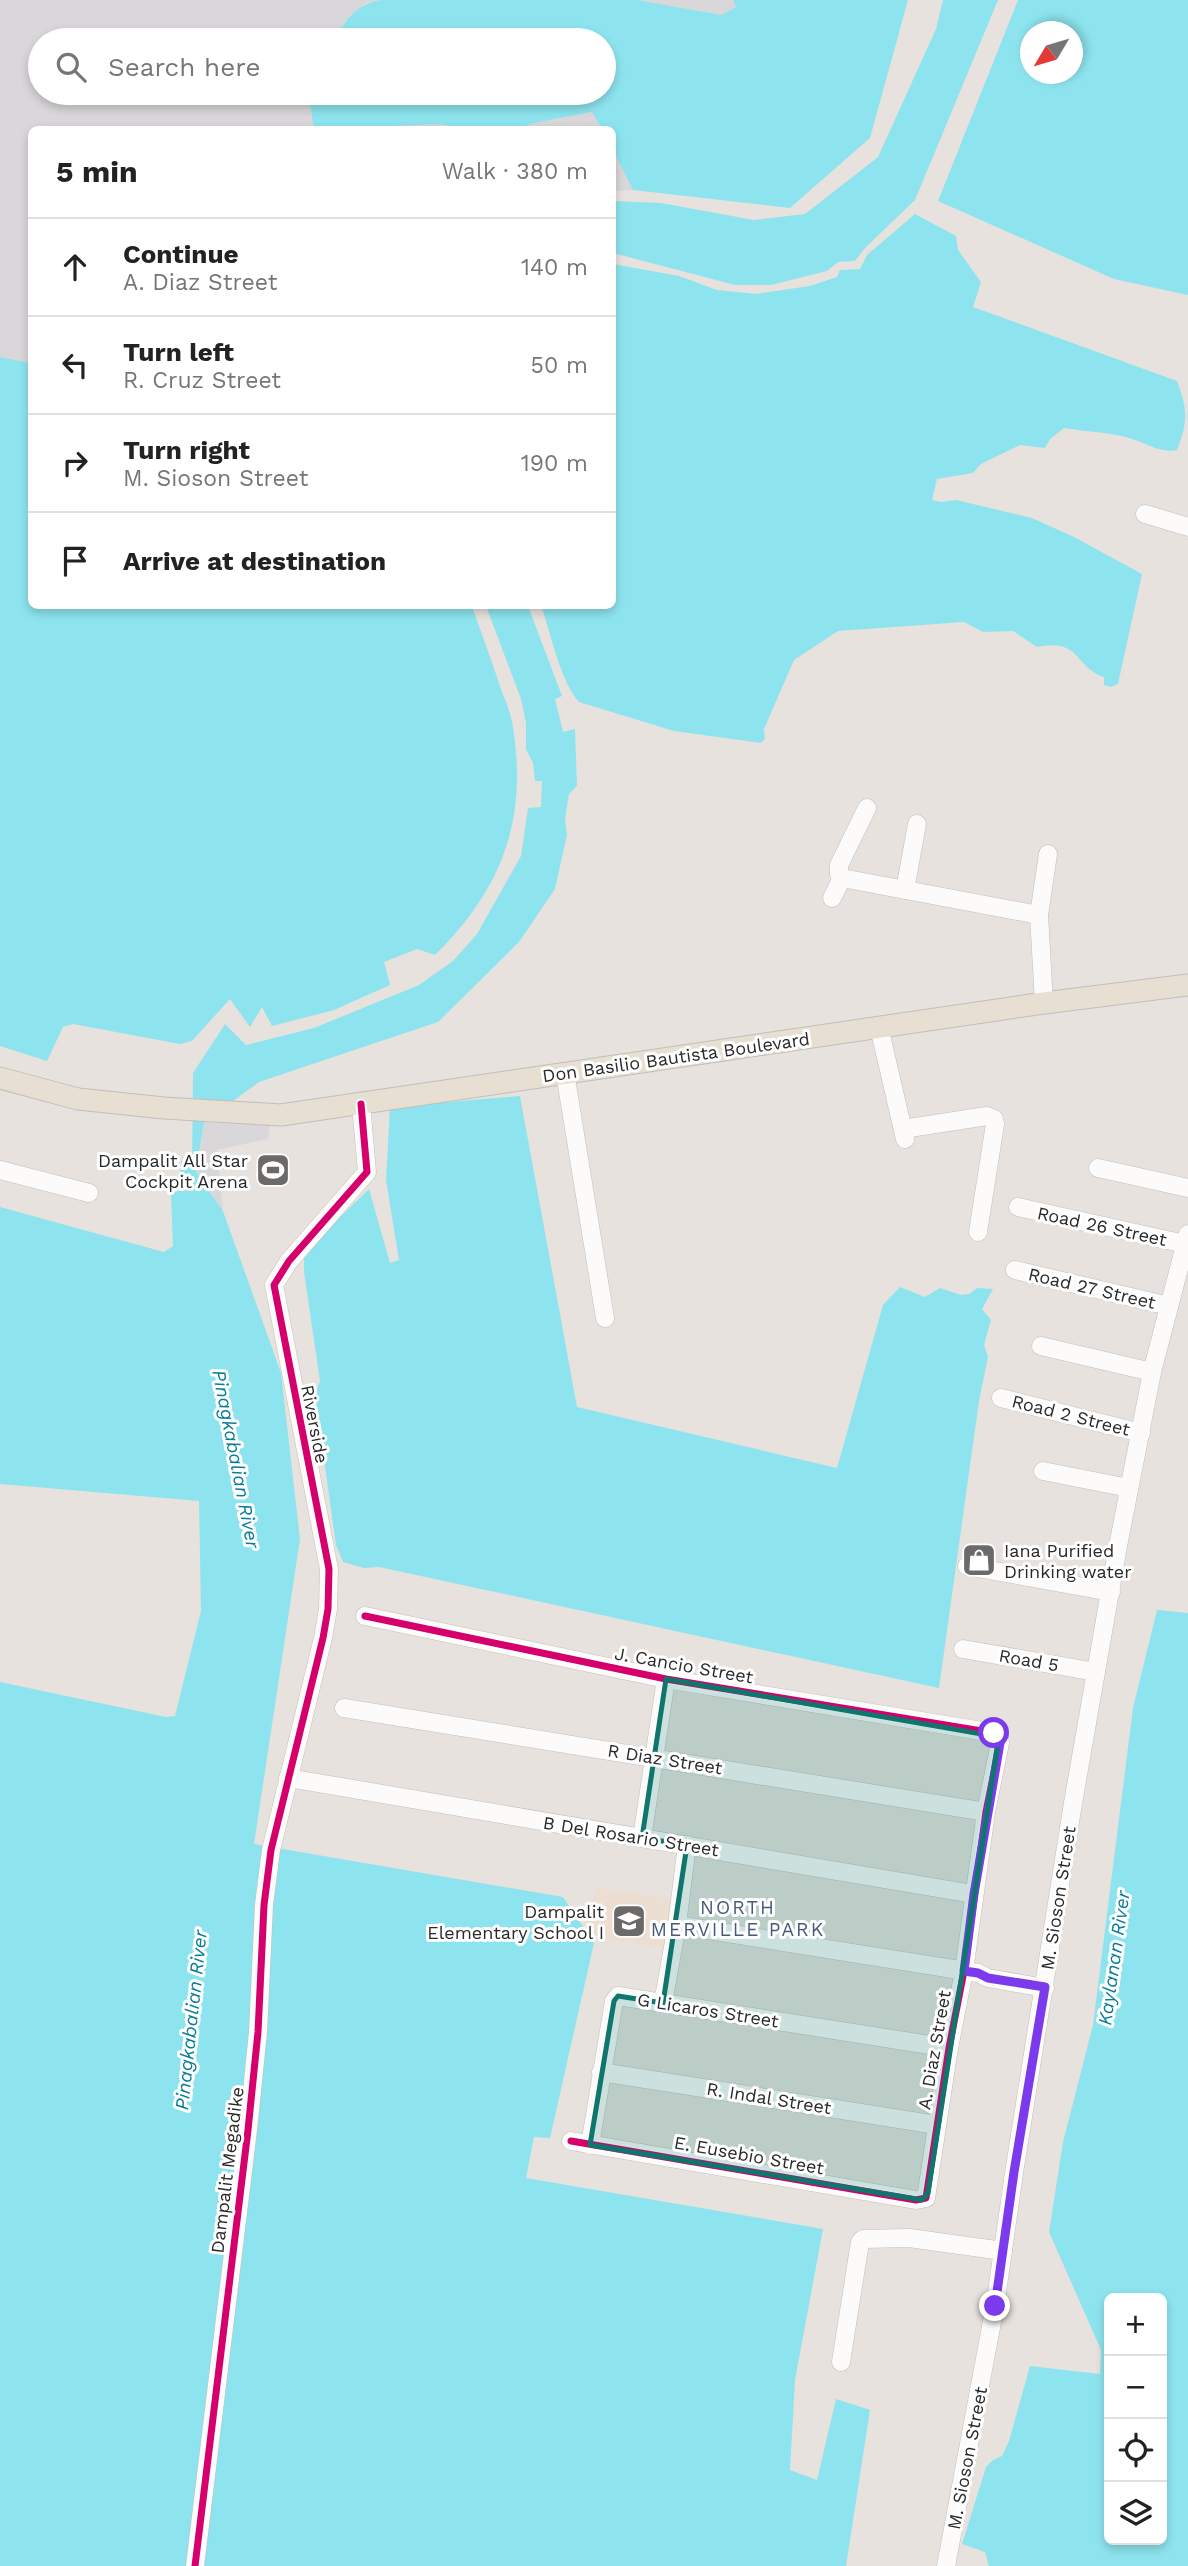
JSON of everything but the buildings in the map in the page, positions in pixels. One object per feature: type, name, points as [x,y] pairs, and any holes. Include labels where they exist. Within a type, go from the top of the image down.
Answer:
[{"type":"main road","name":"Don Basilio Bautista Boulevard","points":[[0,1078],[78,1099],[240,1114],[281,1115],[1044,1003],[1188,985]]},
{"type":"street","points":[[1146,514],[1188,527]]},
{"type":"street","points":[[867,808],[839,865],[842,878],[1039,915]]},
{"type":"street","points":[[905,890],[916,824]]},
{"type":"street","points":[[1044,1003],[1039,915],[1048,854]]},
{"type":"street","points":[[832,898],[842,878]]},
{"type":"street","points":[[879,1027],[904,1134],[987,1116],[994,1119],[978,1232]]},
{"type":"street","points":[[565,1073],[605,1318]]},
{"type":"street","name":"Riverside","points":[[288,1778],[323,1638],[328,1609],[329,1569],[274,1285],[289,1261],[367,1172],[361,1104]]},
{"type":"street","points":[[1098,1168],[1188,1188]]},
{"type":"street","points":[[0,1170],[89,1193]]},
{"type":"street","name":"Road 26 Street","points":[[1018,1207],[1187,1239]]},
{"type":"street","name":"M. Sioson Street","points":[[946,2566],[986,2356],[1096,1672],[1129,1488],[1152,1372],[1187,1239]]},
{"type":"street","name":"Road 27 Street","points":[[1015,1270],[1169,1306]]},
{"type":"street","points":[[1041,1346],[1152,1372]]},
{"type":"street","name":"Road 2 Street","points":[[1001,1398],[1141,1433]]},
{"type":"street","points":[[1043,1471],[1129,1488]]},
{"type":"street","points":[[967,1566],[1111,1592]]},
{"type":"street","name":"J. Cancio Street","points":[[365,1616],[666,1679],[994,1733],[999,1737]]},
{"type":"street","name":"Road 5","points":[[962,1649],[1096,1672]]},
{"type":"street","points":[[642,1838],[666,1679]]},
{"type":"street","name":"R Diaz Street","points":[[344,1708],[986,1812]]},
{"type":"street","name":"A. Diaz Street","points":[[922,2200],[928,2193],[949,2048],[971,1972],[974,1894],[999,1737]]},
{"type":"street","name":"B Del Rosario Street","points":[[288,1778],[974,1894]]},
{"type":"street","name":"Dampalit Megadike","points":[[195,2566],[258,2032],[264,1905],[271,1850],[288,1778]]},
{"type":"street","points":[[663,2003],[677,1925],[687,1845]]},
{"type":"street","points":[[677,1925],[971,1972],[990,1969],[1045,1983]]},
{"type":"street","name":"G Licaros Street","points":[[590,2145],[601,2072],[615,1998],[618,1996],[949,2048]]},
{"type":"street","name":"R. Indal Street","points":[[601,2072],[937,2125]]},
{"type":"street","name":"E. Eusebio Street","points":[[571,2141],[922,2200]]},
{"type":"street","points":[[841,2362],[860,2242],[865,2237],[920,2239],[1003,2251]]},
{"type":"highlighted area","points":[[666,1679],[999,1737],[928,2193],[922,2200],[590,2145],[614,2001],[618,1996],[663,2003],[687,1845],[642,1838]]},
{"type":"shaded area","points":[[0,0],[380,0],[366,3],[341,28],[28,28],[28,105],[310,105],[314,126],[28,126],[28,362],[0,357]]},
{"type":"shaded area","points":[[637,0],[733,0],[736,7],[722,15]]},
{"type":"shaded area","points":[[593,112],[600,126],[526,126]]},
{"type":"shaded area","points":[[439,124],[449,126],[369,126]]},
{"type":"shaded area","points":[[616,156],[633,190],[616,191]]},
{"type":"shaded area","points":[[204,1122],[270,1125],[268,1139],[217,1150],[223,1211],[196,1172]]},
{"type":"shaded area","name":"Dampalit Elementary School I","points":[[596,1887],[674,1899],[666,1948],[590,1936],[587,1929]]},
{"type":"water","points":[[637,0],[722,15],[736,7],[733,0],[908,0],[870,138],[790,208],[633,190],[616,156],[616,126],[600,126],[592,112],[526,126],[314,126],[310,105],[616,105],[616,28],[342,28],[352,14],[372,2]]},
{"type":"water","points":[[943,0],[998,0],[915,200],[855,261],[838,262],[827,271],[771,285],[735,285],[616,254],[616,201],[661,203],[754,220],[805,214],[878,157],[936,29]]},
{"type":"water","points":[[1018,0],[1188,0],[1188,295],[1114,279],[938,201]]},
{"type":"water","points":[[915,214],[956,236],[958,250],[981,282],[973,307],[1177,381],[1185,416],[1177,450],[1160,449],[1118,435],[1064,428],[1050,439],[1045,448],[1020,445],[981,464],[973,473],[937,479],[932,500],[956,500],[1032,518],[1074,537],[1142,574],[1118,684],[1111,687],[1104,685],[1104,677],[1062,646],[1037,647],[1013,631],[983,632],[964,622],[838,631],[794,660],[764,729],[765,739],[761,743],[674,731],[579,702],[561,670],[542,609],[616,609],[616,265],[679,276],[717,290],[756,294],[810,286],[837,277],[840,270],[860,269],[867,255]]},
{"type":"water","points":[[0,357],[28,362],[28,609],[473,609],[511,718],[517,789],[513,820],[505,849],[494,877],[478,904],[459,930],[435,955],[417,949],[384,962],[390,985],[334,1010],[272,1026],[262,1007],[250,1027],[230,999],[192,1041],[180,1044],[73,1024],[63,1027],[47,1061],[0,1046]]},
{"type":"water","name":"Pinagkabalian River","points":[[487,609],[529,609],[562,696],[555,699],[563,732],[575,729],[577,786],[569,794],[565,819],[567,835],[555,889],[519,942],[438,1022],[259,1082],[204,1122],[196,1172],[223,1211],[281,1373],[300,1539],[254,1844],[563,1897],[594,1943],[550,2138],[534,2137],[526,2178],[823,2229],[795,2380],[790,2470],[817,2480],[836,2399],[870,2410],[846,2566],[0,2566],[0,1682],[166,1717],[175,1716],[201,1611],[199,1501],[0,1484],[0,1207],[164,1252],[173,1246],[171,1193],[180,1190],[181,1161],[192,1162],[193,1073],[225,1024],[246,1045],[314,1028],[419,985],[453,961],[477,934],[521,856],[528,808],[541,807],[542,781],[535,781],[533,763],[526,749],[526,723],[521,699]]},
{"type":"water","points":[[520,1096],[577,1407],[837,1468],[883,1305],[900,1287],[925,1297],[940,1288],[961,1295],[969,1294],[977,1288],[993,1289],[982,1309],[991,1320],[984,1345],[988,1357],[979,1401],[939,1688],[379,1567],[364,1568],[343,1562],[336,1545],[315,1395],[320,1381],[304,1272],[304,1255],[369,1189],[390,1263],[399,1260],[386,1180],[390,1107]]},
{"type":"water","name":"Kaylanan River","points":[[1157,1610],[1188,1613],[1188,2566],[989,2566],[985,2552],[962,2544],[986,2467],[1002,2456],[1009,2441],[1030,2366],[1100,2374],[1101,2350],[1049,2232],[1063,2142],[1093,2025],[1133,1708]]},
{"type":"cycle path","points":[[195,2566],[248,2130],[258,2032],[264,1905],[271,1850],[328,1609],[329,1569],[274,1285],[289,1261],[367,1172],[361,1104]]},
{"type":"cycle path","points":[[365,1616],[666,1679],[994,1733],[999,1737],[926,2198],[916,2200],[571,2141]]},
{"type":"place","name":"Dampalit All Star Cockpit Arena","points":[[273,1170]]},
{"type":"place","name":"Iana Purified Drinking water","points":[[979,1560]]},
{"type":"place","name":"Dampalit Elementary School I","points":[[629,1921]]},
{"type":"district","name":"NORTH MERVILLE PARK","points":[[738,1918]]},
{"type":"route","points":[[994,1733],[999,1737],[1000,1743],[986,1812],[964,1971],[988,1978],[1045,1987],[995,2306]]}]
